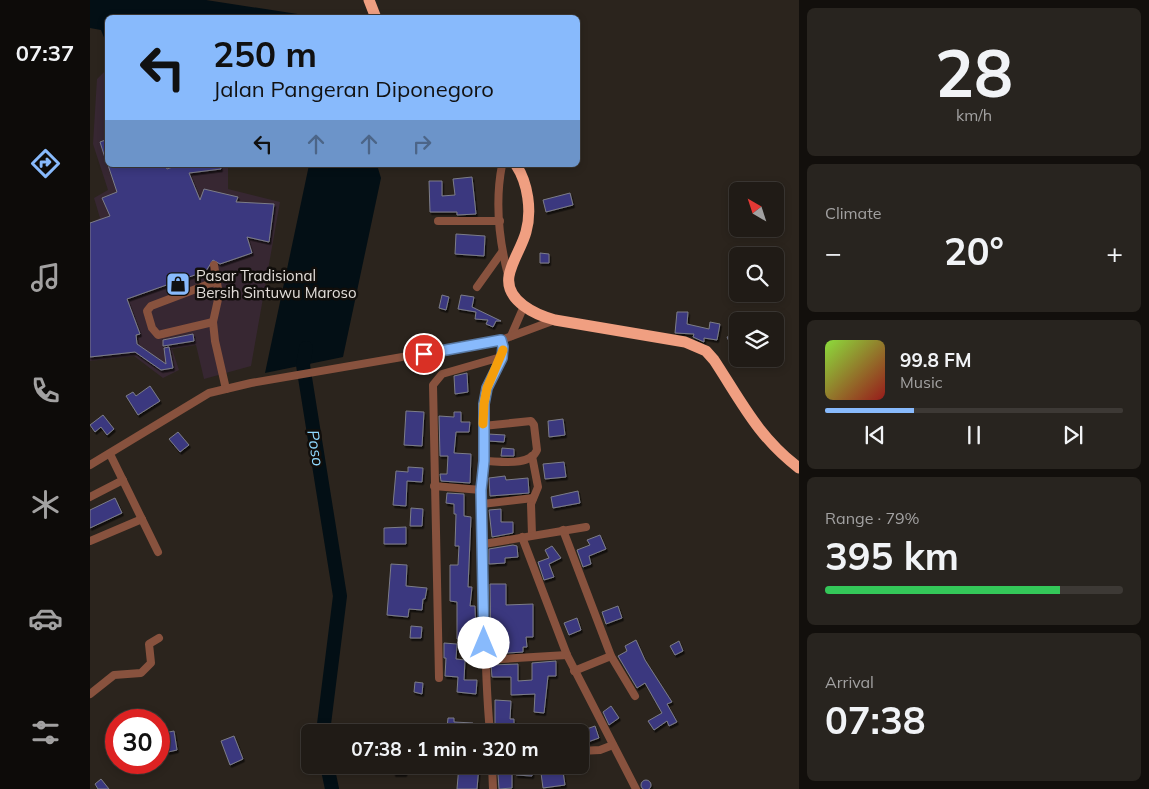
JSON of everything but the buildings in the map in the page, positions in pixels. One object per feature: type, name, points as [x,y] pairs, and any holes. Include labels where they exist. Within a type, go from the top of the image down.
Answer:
[{"type":"highway","points":[[369,0],[375,15]]},
{"type":"highway","points":[[517,167],[526,186],[528,221],[526,232],[509,277],[512,292],[524,306],[540,315],[556,320],[661,337],[702,348],[714,360],[753,423],[781,454],[799,468]]},
{"type":"street","points":[[502,167],[498,185],[502,252],[509,277]]},
{"type":"street","points":[[438,221],[500,221]]},
{"type":"street","points":[[477,287],[502,252]]},
{"type":"street","points":[[214,265],[219,295],[213,322],[226,389]]},
{"type":"street","points":[[213,322],[158,336],[152,328],[147,311],[151,306],[217,281]]},
{"type":"street","points":[[511,336],[524,306]]},
{"type":"street","points":[[90,465],[199,397],[251,383],[501,340],[556,320]]},
{"type":"street","points":[[489,724],[484,660],[484,544],[481,490],[484,461],[484,404],[487,388],[502,358],[503,347],[501,340]]},
{"type":"street","points":[[439,678],[432,398],[434,382],[442,374],[502,358]]},
{"type":"street","points":[[483,426],[531,420],[534,425],[537,450],[532,456],[518,461],[484,461]]},
{"type":"street","points":[[110,454],[158,552]]},
{"type":"street","points":[[532,456],[538,487],[533,498],[530,514],[532,535]]},
{"type":"street","points":[[90,496],[123,480]]},
{"type":"street","points":[[434,486],[481,490]]},
{"type":"street","points":[[482,504],[533,498]]},
{"type":"street","points":[[90,541],[142,519]]},
{"type":"street","points":[[484,544],[586,527]]},
{"type":"street","points":[[563,530],[610,656],[635,696]]},
{"type":"street","points":[[522,537],[574,671],[636,789]]},
{"type":"street","points":[[90,694],[114,675],[140,673],[151,663],[149,644],[159,638]]},
{"type":"street","points":[[484,660],[567,655]]},
{"type":"street","points":[[574,671],[610,656]]},
{"type":"street","points":[[589,751],[600,750],[612,744]]},
{"type":"street","points":[[492,774],[493,789]]},
{"type":"shaded area","points":[[90,0],[206,0],[304,15],[105,15],[105,40],[101,30],[90,28]]},
{"type":"shaded area","name":"Pasar Tradisional Bersih Sintuwu Maroso","points":[[105,71],[105,167],[228,167],[228,189],[280,202],[251,366],[204,379],[196,345],[172,349],[179,370],[163,378],[134,356],[90,361],[90,223],[100,218],[94,198],[108,190],[93,144],[97,79]]},
{"type":"shaded area","points":[[309,167],[378,167],[381,178],[343,357],[265,373]]},
{"type":"waterway","name":"Poso","points":[[306,348],[303,365],[340,596],[324,724]]},
{"type":"waterway","name":"Poso","points":[[329,774],[332,789]]},
{"type":"slow traffic","points":[[483,424],[487,388],[494,370],[502,358],[503,350]]},
{"type":"place","name":"Pasar Tradisional Bersih Sintuwu Maroso","points":[[178,284]]},
{"type":"route","points":[[424,354],[501,340],[503,347],[502,358],[494,370],[487,388],[484,404],[484,461],[481,490],[484,544],[484,643]]}]
